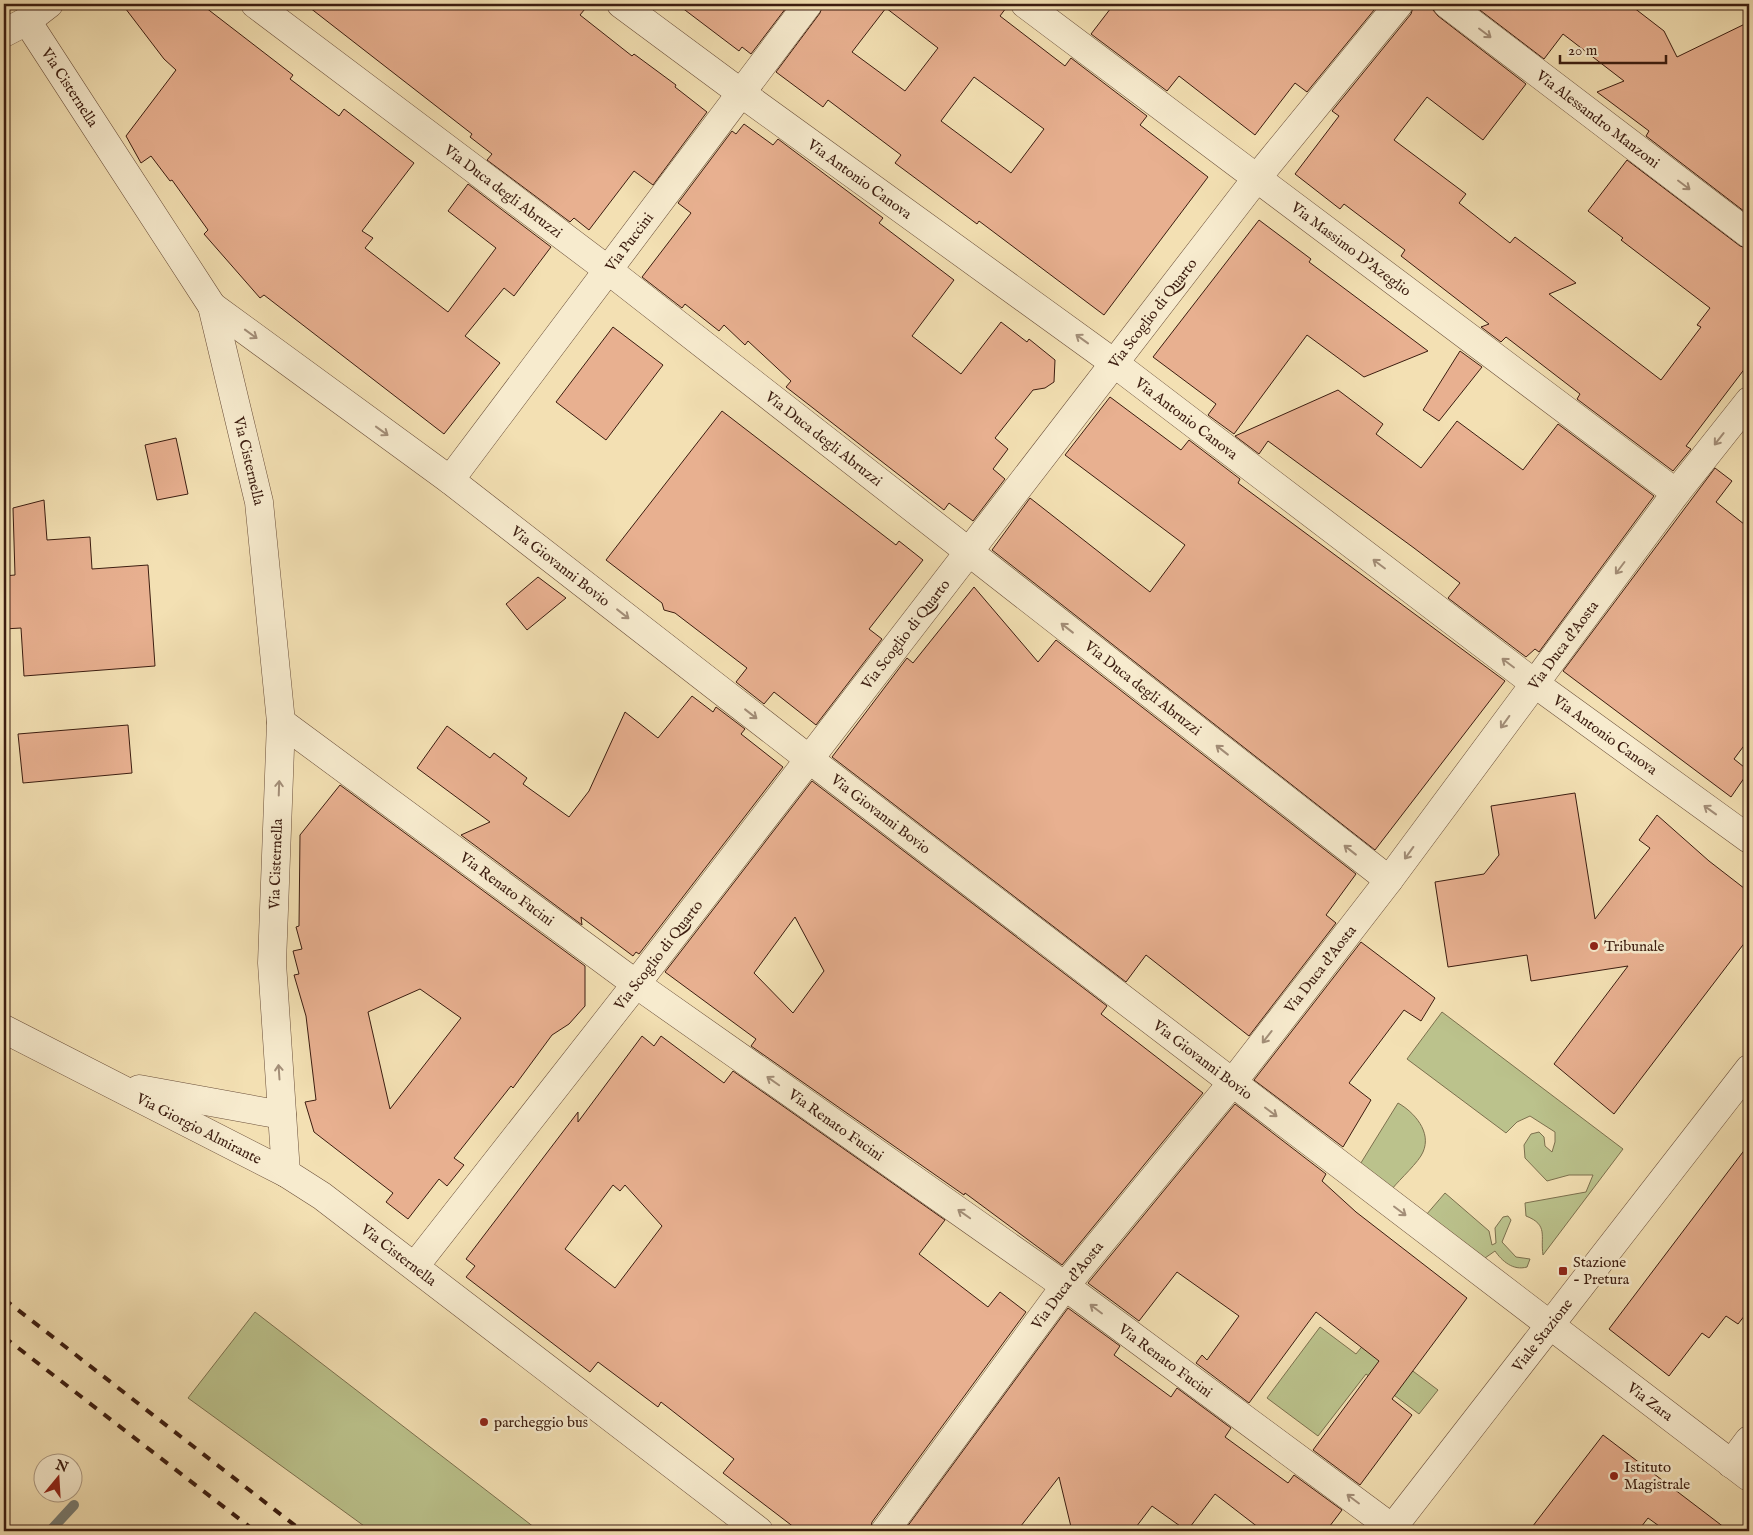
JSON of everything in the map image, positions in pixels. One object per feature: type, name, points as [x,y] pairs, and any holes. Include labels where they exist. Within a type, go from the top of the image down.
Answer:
[{"type":"street","points":[[16,27],[49,4]]},
{"type":"street","name":"Via Duca degli Abruzzi","points":[[255,4],[608,270],[1389,880]]},
{"type":"street","name":"Via Antonio Canova","points":[[621,4],[1114,363],[1534,683],[1749,839]]},
{"type":"street","name":"Via Puccini","points":[[450,480],[808,4]]},
{"type":"street","name":"Via Massimo D'Azeglio","points":[[1024,4],[1676,493]]},
{"type":"street","name":"Via Scoglio di Quarto","points":[[415,1266],[636,984],[1256,179],[1399,4]]},
{"type":"street","name":"Via Alessandro Manzoni","points":[[1447,4],[1749,234]]},
{"type":"street","name":"Via Cisternella","points":[[16,27],[212,306],[260,502],[281,722],[272,962],[286,1173],[322,1196],[415,1266],[759,1531]]},
{"type":"street","name":"Via Giovanni Bovio","points":[[212,306],[450,480],[809,759],[1549,1325]]},
{"type":"street","name":"Via Duca d'Aosta","points":[[885,1531],[1065,1286],[1232,1083],[1389,880],[1676,493],[1749,401]]},
{"type":"street","name":"Via Renato Fucini","points":[[281,722],[636,984],[1065,1286],[1391,1530]]},
{"type":"street","name":"Via Giorgio Almirante","points":[[4,1029],[286,1173]]},
{"type":"street","name":"Viale Stazione","points":[[1391,1530],[1749,1069]]},
{"type":"street","name":"Via Giorgio Almirante","points":[[110,1084],[282,1115]]},
{"type":"street","name":"Via Zara","points":[[1549,1325],[1740,1471]]},
{"type":"street","points":[[1740,1471],[1749,1440]]},
{"type":"green space","points":[[1442,1012],[1623,1149],[1543,1255],[1541,1227],[1533,1219],[1526,1216],[1525,1203],[1586,1192],[1593,1175],[1569,1175],[1547,1181],[1525,1158],[1524,1145],[1531,1134],[1539,1132],[1544,1137],[1545,1146],[1552,1152],[1555,1132],[1530,1116],[1517,1122],[1506,1133],[1407,1059]]},
{"type":"green space","points":[[1398,1103],[1420,1123],[1425,1137],[1425,1145],[1418,1161],[1392,1189],[1359,1166]]},
{"type":"green space","points":[[1445,1193],[1489,1231],[1492,1245],[1496,1243],[1495,1228],[1503,1217],[1508,1216],[1511,1220],[1502,1242],[1516,1257],[1530,1259],[1527,1267],[1517,1268],[1508,1264],[1495,1251],[1485,1258],[1426,1215]]},
{"type":"green space","points":[[255,1312],[539,1531],[371,1531],[188,1398]]},
{"type":"green space","points":[[1320,1327],[1356,1354],[1369,1338],[1438,1390],[1419,1414],[1366,1374],[1318,1436],[1267,1398]]},
{"type":"building","points":[[122,4],[201,4],[293,75],[290,79],[339,116],[344,109],[414,163],[362,231],[373,238],[365,248],[448,312],[496,248],[448,211],[468,184],[551,247],[514,296],[504,288],[465,336],[500,363],[444,434],[264,295],[260,298],[204,234],[208,230],[172,180],[170,181],[151,156],[141,163],[126,136],[176,70],[164,59]]},
{"type":"building","points":[[305,4],[589,4],[580,15],[632,56],[634,54],[676,85],[675,87],[707,112],[653,185],[634,171],[589,230],[574,218],[570,222],[487,160],[492,154],[470,137],[472,134]]},
{"type":"building","points":[[677,4],[789,4],[751,54],[742,47],[739,51]]},
{"type":"building","points":[[823,4],[1009,4],[1000,16],[1065,66],[1071,58],[1147,116],[1140,125],[1208,177],[1104,315],[979,221],[977,224],[895,163],[901,155],[828,100],[823,107],[776,72],[820,13]],"holes":[[[886,8],[938,48],[905,91],[852,52]],[[974,77],[1044,129],[1011,173],[941,121]]]},
{"type":"building","points":[[1114,4],[1379,4],[1307,92],[1295,83],[1255,135],[1179,76],[1167,91],[1091,34]]},
{"type":"building","points":[[1414,4],[1432,4],[1433,10],[1438,16],[1526,84],[1483,140],[1427,97],[1394,140],[1466,194],[1459,203],[1510,243],[1515,237],[1576,283],[1549,294],[1661,380],[1701,327],[1697,325],[1710,308],[1621,240],[1623,238],[1588,211],[1627,160],[1740,246],[1749,249],[1749,363],[1686,446],[1691,449],[1673,471],[1577,399],[1580,394],[1506,337],[1501,342],[1481,327],[1489,324],[1401,256],[1405,250],[1344,204],[1340,209],[1295,174],[1339,116],[1332,111],[1411,14]]},
{"type":"building","points":[[1472,4],[1629,4],[1664,31],[1677,57],[1749,22],[1749,215],[1646,136],[1649,131],[1597,92],[1624,81],[1563,34],[1544,59]]},
{"type":"building","points":[[744,124],[773,145],[778,139],[883,218],[879,223],[954,280],[912,336],[961,374],[1001,322],[1027,342],[1029,339],[1055,360],[1054,382],[1045,388],[1033,390],[995,438],[1008,449],[993,469],[1005,479],[973,521],[949,503],[944,510],[786,387],[791,381],[748,341],[745,345],[724,325],[719,331],[685,304],[682,308],[642,277],[691,213],[678,203],[732,131],[736,134]]},
{"type":"building","points":[[1259,220],[1311,259],[1309,262],[1428,351],[1364,377],[1307,335],[1234,434],[1208,415],[1216,404],[1153,357]]},
{"type":"building","points":[[613,327],[663,365],[606,440],[556,402]]},
{"type":"building","points":[[1460,351],[1482,367],[1439,421],[1423,410]]},
{"type":"building","points":[[1338,390],[1383,424],[1376,434],[1421,468],[1457,421],[1523,470],[1558,424],[1654,496],[1539,652],[1535,649],[1526,657],[1448,598],[1460,583],[1414,548],[1268,441],[1259,454],[1235,436]]},
{"type":"building","points":[[1110,397],[1181,450],[1189,440],[1240,479],[1238,483],[1505,681],[1375,850],[992,550],[1030,498],[1150,592],[1185,545],[1065,455]]},
{"type":"building","points":[[722,411],[896,545],[899,541],[923,560],[869,629],[882,639],[816,725],[774,692],[764,704],[736,682],[747,668],[675,613],[664,610],[662,603],[606,560]]},
{"type":"building","points":[[176,438],[188,494],[157,500],[145,445]]},
{"type":"building","points":[[1715,468],[1732,481],[1716,502],[1749,528],[1749,739],[1734,759],[1749,771],[1731,797],[1563,671]]},
{"type":"building","points":[[44,500],[47,540],[90,537],[92,569],[148,565],[155,666],[24,676],[21,628],[4,629],[4,576],[15,575],[13,508]]},
{"type":"building","points":[[538,577],[566,598],[527,630],[506,604]]},
{"type":"building","points":[[974,587],[1038,662],[1056,640],[1356,874],[1326,915],[1336,923],[1249,1036],[1146,955],[1126,982],[832,757],[907,658],[913,663]]},
{"type":"building","points":[[692,696],[713,712],[716,707],[745,729],[741,734],[783,767],[639,954],[636,952],[633,956],[581,917],[582,925],[461,835],[490,822],[417,768],[447,726],[490,758],[494,753],[527,778],[523,784],[569,817],[589,791],[625,712],[658,738]]},
{"type":"building","points":[[128,725],[132,773],[23,783],[18,734]]},
{"type":"building","points":[[812,781],[1107,1006],[1101,1014],[1203,1093],[1062,1265],[965,1193],[964,1195],[751,1046],[756,1039],[665,972]],"holes":[[[795,917],[824,971],[793,1013],[754,973]]]},
{"type":"building","points":[[340,785],[585,966],[585,1006],[569,1024],[552,1035],[513,1088],[511,1086],[454,1158],[464,1165],[447,1186],[439,1179],[408,1219],[386,1202],[393,1193],[314,1132],[305,1102],[316,1100],[306,1016],[294,975],[299,974],[293,951],[302,949],[296,927],[299,926],[300,835]],"holes":[[[420,989],[461,1018],[390,1109],[368,1012]]]},
{"type":"building","name":"Tribunale","points":[[1575,793],[1595,919],[1650,848],[1639,840],[1657,815],[1709,861],[1749,892],[1749,937],[1614,1114],[1554,1064],[1628,966],[1531,981],[1527,955],[1448,967],[1435,882],[1484,874],[1499,855],[1491,806]]},
{"type":"building","points":[[1361,942],[1435,998],[1421,1021],[1404,1010],[1349,1083],[1371,1100],[1343,1147],[1254,1080]]},
{"type":"building","points":[[642,1036],[654,1046],[661,1036],[724,1083],[733,1071],[945,1220],[919,1254],[988,1307],[1000,1292],[1026,1312],[872,1522],[870,1531],[799,1531],[723,1473],[734,1459],[661,1402],[658,1407],[598,1362],[590,1372],[466,1277],[475,1266],[466,1259],[578,1112],[578,1122]],"holes":[[[613,1185],[620,1191],[625,1185],[662,1226],[615,1288],[565,1249]]]},
{"type":"building","points":[[1235,1104],[1326,1174],[1322,1181],[1356,1212],[1467,1298],[1392,1399],[1412,1415],[1360,1485],[1313,1450],[1379,1361],[1316,1312],[1249,1403],[1196,1363],[1202,1355],[1207,1360],[1239,1316],[1177,1272],[1139,1321],[1088,1283]]},
{"type":"building","points":[[1749,1144],[1749,1310],[1738,1324],[1726,1316],[1709,1338],[1702,1333],[1669,1376],[1609,1329]]},
{"type":"building","points":[[1068,1308],[1120,1346],[1114,1355],[1171,1397],[1177,1388],[1231,1428],[1225,1437],[1288,1483],[1294,1475],[1342,1510],[1326,1531],[1263,1531],[1215,1494],[1187,1531],[1152,1506],[1133,1531],[1072,1531],[1059,1477],[1017,1531],[904,1531]]},
{"type":"building","name":"Istituto Magistrale","points":[[1603,1435],[1729,1531],[1666,1531],[1648,1518],[1638,1531],[1529,1531]]},
{"type":"waterway","points":[[50,1531],[74,1505]]},
{"type":"railway","points":[[4,1299],[302,1531]]},
{"type":"railway","points":[[4,1337],[255,1531]]},
{"type":"place","name":"Tribunale","points":[[1594,946]]},
{"type":"place","name":"Stazione - Pretura","points":[[1563,1271]]},
{"type":"place","name":"parcheggio bus","points":[[484,1422]]},
{"type":"place","name":"Istituto Magistrale","points":[[1614,1476]]}]
